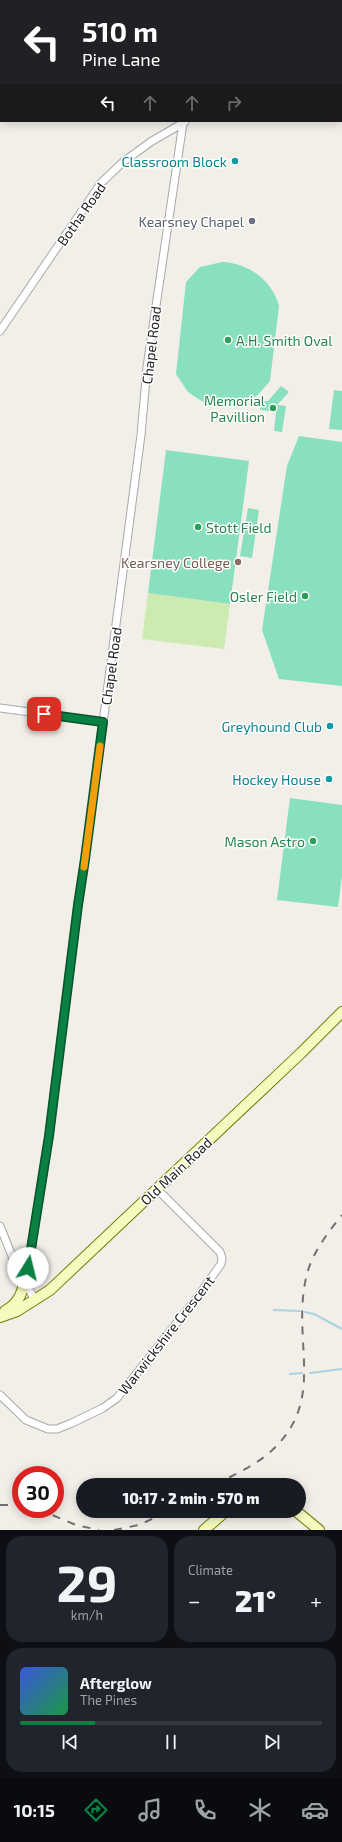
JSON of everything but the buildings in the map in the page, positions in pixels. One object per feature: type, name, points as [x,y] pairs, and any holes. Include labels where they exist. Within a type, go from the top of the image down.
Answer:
[{"type":"main road","name":"Old Main Road","points":[[0,1316],[17,1311],[55,1286],[301,1053],[342,1012]]},
{"type":"main road","points":[[0,1316],[20,1297],[24,1280]]},
{"type":"main road","points":[[204,1530],[218,1518]]},
{"type":"main road","points":[[304,1518],[319,1530]]},
{"type":"street","name":"Botha Road","points":[[0,331],[101,183],[123,162],[146,145],[185,122]]},
{"type":"street","name":"Chapel Road","points":[[24,1280],[28,1268],[49,1136],[78,905],[141,435],[147,367],[185,122]]},
{"type":"street","points":[[0,708],[103,722]]},
{"type":"street","name":"Warwickshire Crescent","points":[[0,1395],[26,1420],[48,1429],[57,1429],[103,1408],[117,1398],[199,1295],[221,1264],[222,1258],[220,1252],[157,1189]]},
{"type":"street","points":[[0,1226],[16,1266],[35,1300]]},
{"type":"green space","name":"A.H. Smith Oval","points":[[222,262],[241,266],[258,275],[271,288],[279,306],[270,381],[257,396],[235,405],[213,405],[203,402],[188,392],[176,374],[186,282],[200,267]]},
{"type":"green space","name":"Memorial Pavillion","points":[[281,386],[289,392],[277,405],[286,406],[282,432],[274,431],[276,412],[260,410],[260,401],[268,401]]},
{"type":"green space","points":[[334,390],[342,391],[342,430],[329,429]]},
{"type":"green space","points":[[299,436],[342,442],[342,686],[279,679],[262,630],[287,466]]},
{"type":"green space","name":"Stott Field","points":[[166,450],[249,461],[230,604],[148,593]]},
{"type":"green space","points":[[248,508],[259,510],[252,558],[240,556]]},
{"type":"green space","points":[[148,593],[230,604],[224,649],[142,639]]},
{"type":"green space","name":"Mason Astro","points":[[290,798],[342,805],[342,876],[338,907],[277,900]]},
{"type":"waterway","points":[[274,1310],[300,1311]]},
{"type":"waterway","points":[[305,1312],[314,1314],[342,1329]]},
{"type":"waterway","points":[[310,1373],[342,1369]]},
{"type":"waterway","points":[[290,1374],[302,1373]]},
{"type":"railway","points":[[228,1478],[249,1467],[268,1454],[286,1435],[297,1415],[302,1394],[304,1373],[302,1307],[307,1273],[314,1255],[330,1230],[342,1215]]},
{"type":"railway","points":[[0,1505],[12,1505]]},
{"type":"railway","points":[[59,1518],[76,1525],[99,1530]]},
{"type":"railway","points":[[114,1530],[139,1525],[154,1518]]},
{"type":"slow traffic","points":[[84,867],[100,746]]},
{"type":"place","name":"Classroom Block","points":[[235,161]]},
{"type":"place","name":"Kearsney Chapel","points":[[252,221]]},
{"type":"place","name":"A.H. Smith Oval","points":[[228,340]]},
{"type":"place","name":"Memorial Pavillion","points":[[273,408]]},
{"type":"place","name":"Stott Field","points":[[198,527]]},
{"type":"place","name":"Kearsney College","points":[[238,562]]},
{"type":"place","name":"Osler Field","points":[[305,596]]},
{"type":"place","name":"Greyhound Club","points":[[330,726]]},
{"type":"place","name":"Hockey House","points":[[329,779]]},
{"type":"place","name":"Mason Astro","points":[[313,841]]},
{"type":"route","points":[[28,1268],[49,1136],[103,722],[44,714]]}]
